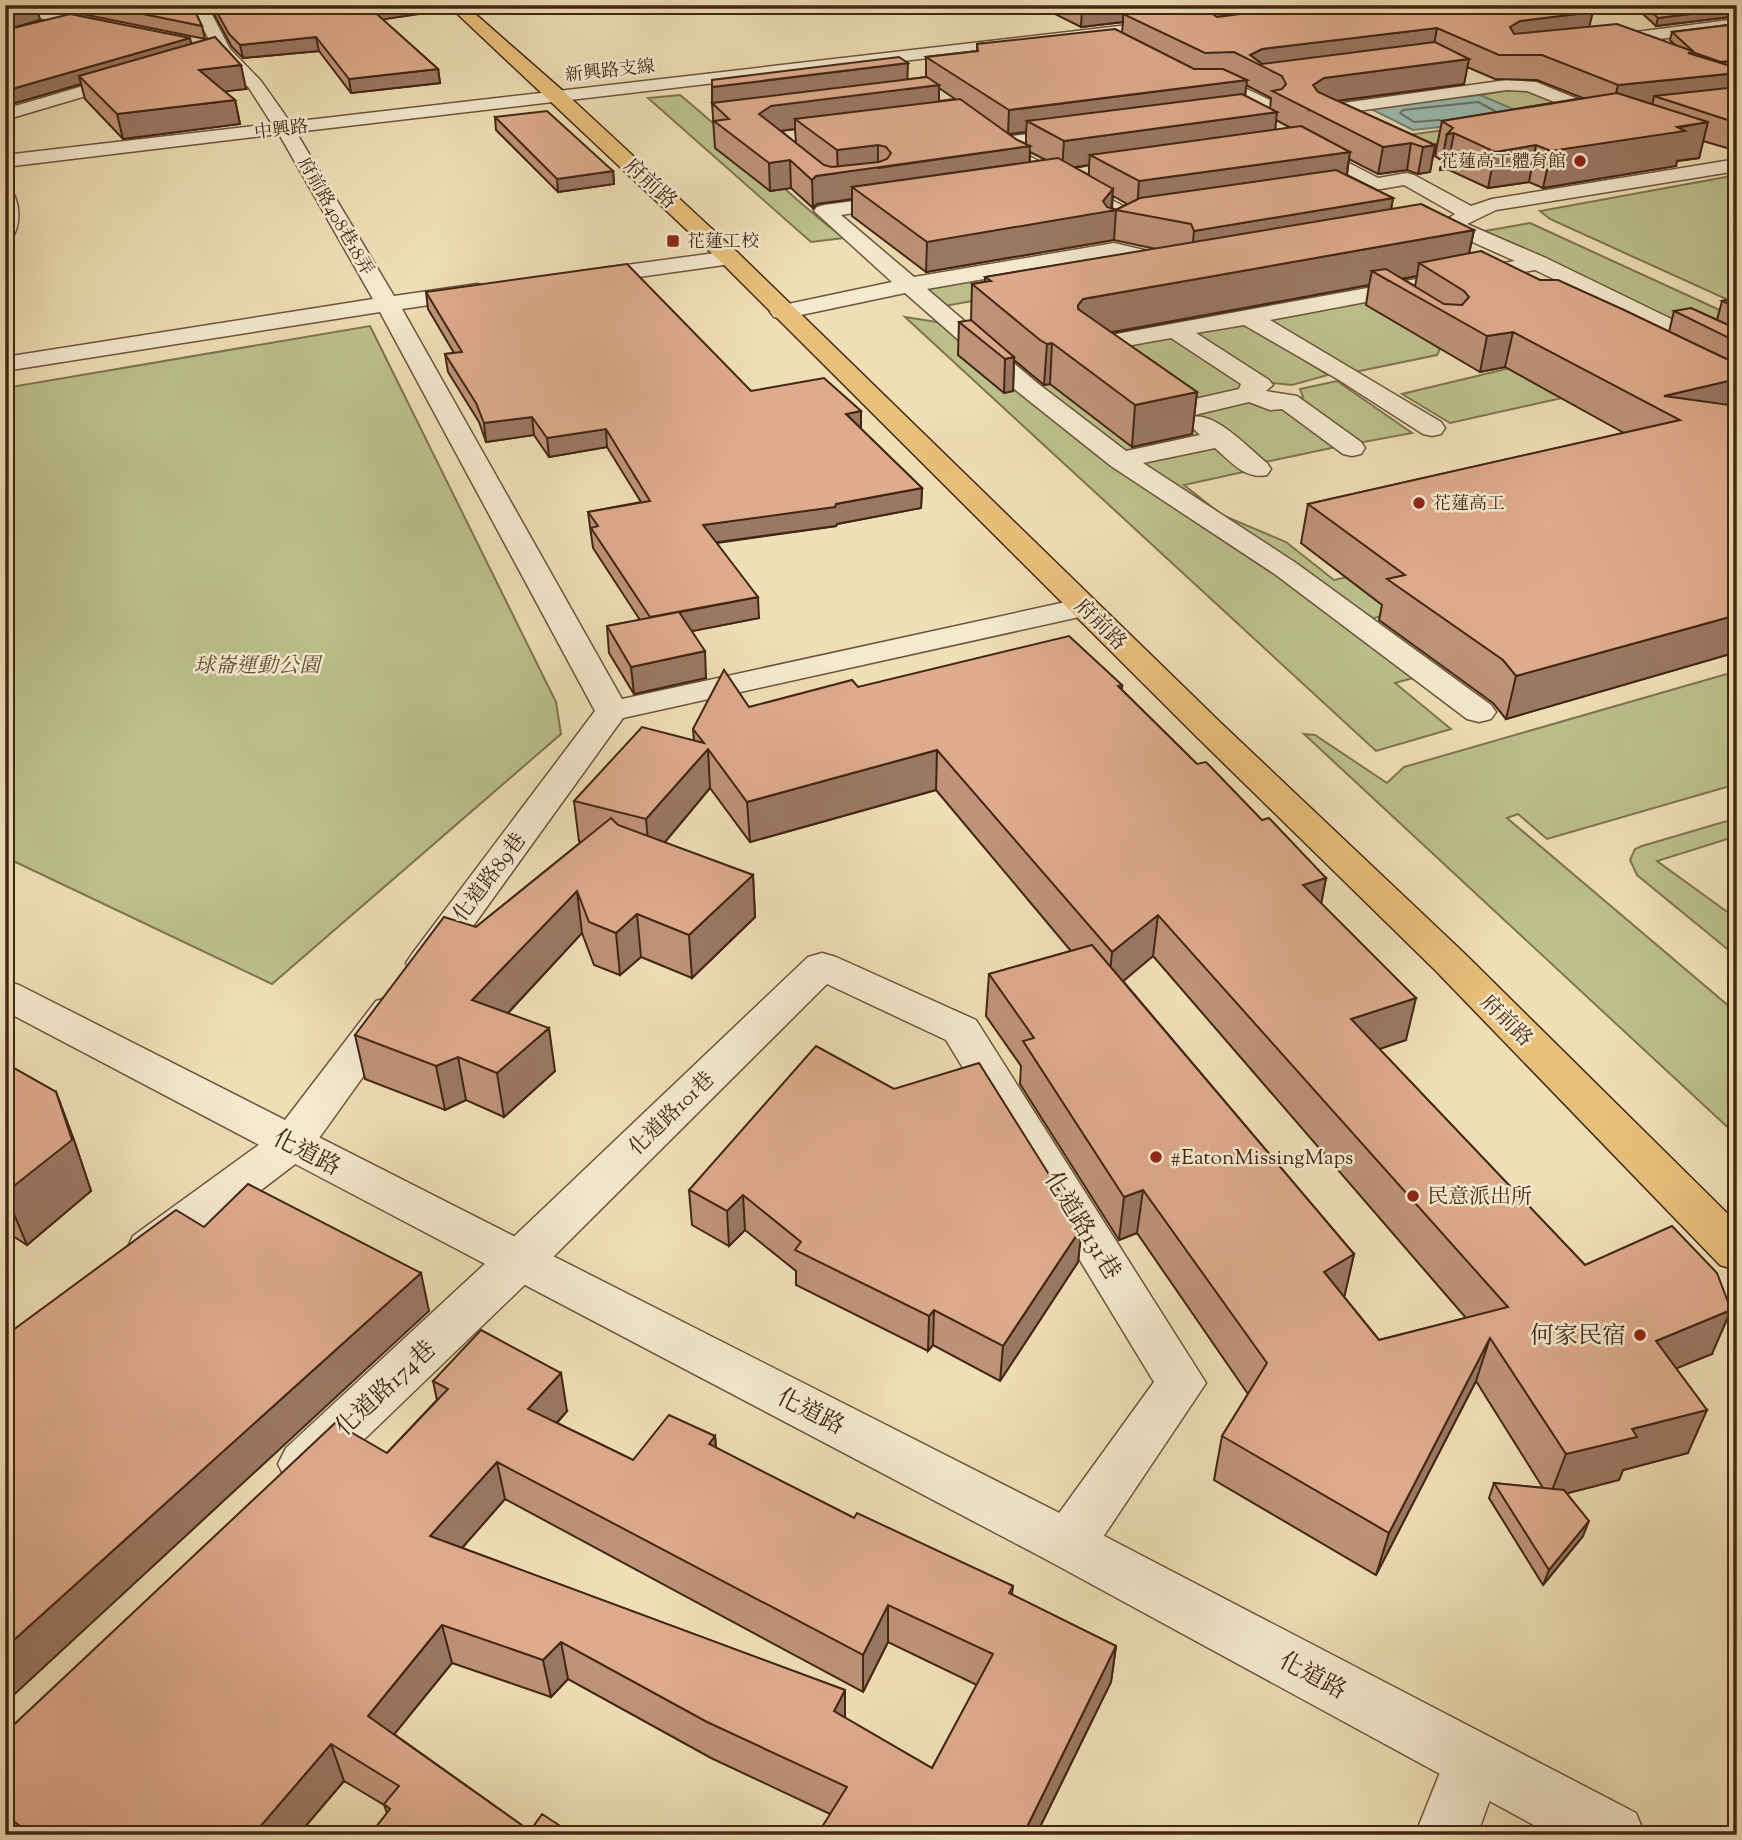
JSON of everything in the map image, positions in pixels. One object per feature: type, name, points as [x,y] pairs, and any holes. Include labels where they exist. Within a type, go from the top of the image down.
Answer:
[{"type":"main road","name":"府前路","points":[[456,5],[557,95],[730,258],[782,313],[1450,962],[1737,1252]]},
{"type":"street","name":"府前路408巷18弄","points":[[200,5],[210,50],[255,85],[285,129],[387,303],[612,711]]},
{"type":"street","points":[[6,6],[127,31]]},
{"type":"street","name":"新興路支線","points":[[557,95],[1273,8]]},
{"type":"street","points":[[32,31],[73,20]]},
{"type":"street","points":[[1578,44],[1737,24]]},
{"type":"street","points":[[1591,28],[1652,54]]},
{"type":"street","points":[[680,95],[899,72],[1116,43],[1128,50]]},
{"type":"street","points":[[5,115],[147,72]]},
{"type":"street","points":[[1469,76],[1492,87]]},
{"type":"street","points":[[1187,80],[1199,86],[1224,83],[1272,108],[1236,113],[1266,125]]},
{"type":"street","points":[[1356,127],[1316,108],[1492,87],[1530,86],[1610,119],[1636,122]]},
{"type":"street","name":"中興路","points":[[5,161],[557,95]]},
{"type":"street","points":[[1570,126],[1610,119]]},
{"type":"street","points":[[1096,131],[998,140],[1024,161],[1147,217],[1115,229],[1111,244],[1114,249]]},
{"type":"street","points":[[1289,143],[1377,185]]},
{"type":"street","points":[[1712,152],[1737,163]]},
{"type":"street","points":[[995,165],[1024,161]]},
{"type":"street","points":[[1385,237],[1460,219],[1492,205],[1737,163]]},
{"type":"street","points":[[1336,190],[1407,179],[1430,171]]},
{"type":"street","points":[[1019,183],[1087,174]]},
{"type":"street","points":[[1407,179],[1460,219],[1538,263],[1736,360]]},
{"type":"street","points":[[5,195],[8,220],[5,234]]},
{"type":"street","points":[[923,197],[824,211],[1027,387],[1121,460],[1286,569],[1479,712]]},
{"type":"street","points":[[782,313],[909,285],[1114,249],[1156,260],[1202,264],[1145,278]]},
{"type":"street","points":[[566,280],[730,258]]},
{"type":"street","points":[[1257,469],[1222,438],[1089,346],[1538,263]]},
{"type":"street","points":[[1478,275],[1510,291]]},
{"type":"street","points":[[5,364],[387,303],[497,289]]},
{"type":"street","points":[[1385,292],[1416,312]]},
{"type":"street","points":[[942,313],[969,308]]},
{"type":"street","points":[[1249,318],[1348,375],[1432,428]]},
{"type":"street","points":[[1175,330],[1270,402],[1348,375]]},
{"type":"street","points":[[1698,367],[1736,360]]},
{"type":"street","points":[[1182,410],[1256,389]]},
{"type":"street","points":[[1302,389],[1352,448]]},
{"type":"street","points":[[1121,460],[1222,438]]},
{"type":"street","points":[[612,711],[1084,607]]},
{"type":"street","name":"化道路89巷","points":[[115,1275],[291,1144],[612,711]]},
{"type":"street","name":"化道路101巷","points":[[520,1261],[822,966]]},
{"type":"street","name":"化道路131巷","points":[[822,966],[961,1030],[1181,1383],[1068,1544]]},
{"type":"street","name":"化道路","points":[[5,994],[1068,1544],[1614,1835]]},
{"type":"street","name":"化道路174巷","points":[[268,1499],[520,1261]]},
{"type":"street","points":[[1446,1835],[1474,1761]]},
{"type":"green space","points":[[1521,88],[1575,110],[1593,121],[1429,145],[1408,135],[1530,118],[1480,95]]},
{"type":"green space","points":[[680,95],[844,238],[811,242],[648,98]]},
{"type":"green space","points":[[1737,175],[1737,304],[1550,219],[1540,211]]},
{"type":"green space","points":[[1530,223],[1737,318],[1737,357],[1479,232]]},
{"type":"green space","points":[[1120,256],[1160,267],[945,306],[923,289]]},
{"type":"green space","points":[[1368,300],[1440,349],[1437,355],[1355,372],[1262,320]]},
{"type":"green space","points":[[905,317],[1089,346],[1257,469],[1184,485],[1222,515],[1286,542],[1334,580],[1582,525],[1629,555],[1366,620],[1428,674],[1395,683],[1451,729],[1376,751]]},
{"type":"green space","points":[[1245,323],[1328,375],[1292,385],[1264,382],[1186,333]]},
{"type":"green space","name":"球崙運動公園","points":[[370,326],[556,702],[561,734],[272,984],[5,857],[5,388]]},
{"type":"green space","points":[[1176,334],[1253,383],[1243,394],[1186,407],[1099,349]]},
{"type":"green space","points":[[1569,354],[1674,373],[1450,423],[1402,394]]},
{"type":"green space","points":[[1337,381],[1412,433],[1353,444],[1296,402],[1303,397],[1300,389]]},
{"type":"green space","points":[[1251,399],[1284,404],[1341,446],[1260,463],[1192,411]]},
{"type":"green space","points":[[1737,671],[1737,784],[1547,839],[1518,814],[1507,818],[1737,1013],[1737,1136],[1304,734],[1315,735],[1387,783],[1404,767]]},
{"type":"green space","points":[[1737,818],[1737,836],[1657,861],[1737,919],[1737,957],[1637,875],[1630,860],[1635,849],[1642,846]]},
{"type":"water","points":[[1480,95],[1532,117],[1413,130],[1367,107]]},
{"type":"building","points":[[5,5],[26,5],[37,7],[5,16]]},
{"type":"building","points":[[99,5],[192,5],[202,26]]},
{"type":"building","points":[[213,5],[388,5],[370,8],[438,69],[349,79],[316,37],[240,45],[229,34]]},
{"type":"building","points":[[1076,5],[1107,5],[1082,8]]},
{"type":"building","points":[[1310,5],[1579,5],[1593,12],[1520,21],[1510,27],[1514,34],[1617,24],[1695,52],[1688,53],[1737,68],[1737,73],[1618,85],[1542,55],[1499,55],[1437,28],[1262,49],[1250,55],[1262,64],[1435,42],[1469,59],[1324,78],[1313,85],[1318,92],[1435,145],[1423,147],[1411,143],[1383,147],[1272,91],[1282,89],[1286,84],[1282,76],[1234,52],[1205,53],[1123,14],[1201,6],[1217,17]]},
{"type":"building","points":[[1644,5],[1715,5],[1731,9],[1658,18]]},
{"type":"building","points":[[70,14],[190,38],[5,91],[5,30]]},
{"type":"building","points":[[1737,24],[1737,60],[1721,62],[1695,53],[1672,32]]},
{"type":"building","points":[[1115,29],[1194,69],[1223,69],[1247,80],[1009,110],[926,57],[978,51],[977,44]]},
{"type":"building","points":[[215,37],[241,65],[199,70],[235,100],[117,114],[79,76]]},
{"type":"building","points":[[899,57],[908,63],[712,87],[712,80]]},
{"type":"building","points":[[927,77],[939,85],[771,106],[759,114],[824,165],[832,167],[879,162],[887,159],[891,153],[886,147],[878,145],[837,150],[795,119],[960,99],[1017,140],[1030,146],[816,176],[812,180],[790,160],[769,163],[714,121],[729,119],[712,103]]},
{"type":"building","points":[[1737,87],[1737,123],[1654,96]]},
{"type":"building","points":[[1617,93],[1708,122],[1677,127],[1685,131],[1551,151],[1536,145],[1495,152],[1454,133],[1447,134],[1453,128],[1442,121]]},
{"type":"building","points":[[1242,94],[1277,112],[1064,141],[1027,121]]},
{"type":"building","points":[[547,111],[613,171],[557,179],[495,117]]},
{"type":"building","points":[[1301,126],[1350,152],[1139,181],[1090,155]]},
{"type":"building","points":[[1058,158],[1113,189],[1103,201],[1107,207],[1116,210],[927,242],[852,187]]},
{"type":"building","points":[[1336,170],[1393,198],[1194,231],[1191,224],[1116,210],[1140,198]]},
{"type":"building","points":[[1421,204],[1474,230],[1083,299],[1078,309],[1197,392],[1135,405],[1052,343],[1047,344],[1040,340],[972,284],[991,281],[985,277]]},
{"type":"building","points":[[1481,251],[1540,280],[1558,280],[1737,364],[1737,379],[1664,396],[1737,406],[1737,615],[1516,676],[1503,660],[1387,579],[1405,575],[1308,504],[1680,420],[1513,332],[1487,336],[1372,271],[1386,269],[1444,304],[1462,305],[1469,297],[1464,291],[1419,263]]},
{"type":"building","points":[[627,264],[751,391],[824,378],[861,411],[846,414],[922,488],[836,504],[835,507],[703,525],[758,597],[650,617],[591,528],[598,526],[588,512],[650,501],[606,429],[547,438],[532,417],[484,423],[476,403],[445,354],[462,352],[426,292]]},
{"type":"building","points":[[1737,298],[1737,308],[1722,301]]},
{"type":"building","points":[[1691,308],[1737,329],[1737,342],[1674,311]]},
{"type":"building","points":[[971,320],[1014,357],[1005,359],[959,322]]},
{"type":"building","points":[[679,612],[705,651],[631,667],[607,626]]},
{"type":"building","points":[[1069,636],[1122,685],[1118,686],[1197,764],[1206,762],[1262,820],[1269,818],[1326,878],[1303,885],[1416,998],[1351,1019],[1585,1265],[1672,1226],[1717,1273],[1731,1310],[1656,1341],[1707,1410],[1632,1429],[1637,1437],[1566,1454],[1490,1338],[1389,1533],[1222,1436],[1267,1363],[1143,1190],[1124,1197],[1023,1041],[1034,1038],[989,974],[1092,945],[1354,1254],[1324,1272],[1379,1340],[1508,1307],[1158,915],[1112,952],[937,750],[747,802],[708,749],[646,819],[574,801],[642,727],[704,743],[693,729],[724,670],[749,707],[852,680],[858,687]]},
{"type":"building","points":[[611,818],[618,825],[753,875],[689,935],[637,914],[616,933],[589,922],[577,891],[472,1000],[549,1028],[497,1073],[458,1057],[436,1066],[355,1035],[444,917],[476,927]]},
{"type":"building","points":[[816,1046],[894,1089],[979,1063],[1082,1227],[1003,1346],[934,1310],[929,1316],[795,1250],[801,1242],[743,1195],[727,1211],[689,1190]]},
{"type":"building","points":[[5,1063],[56,1092],[72,1140],[5,1193]]},
{"type":"building","points":[[248,1184],[421,1273],[5,1648],[5,1336],[176,1210],[204,1227]]},
{"type":"building","points":[[481,1330],[561,1373],[528,1409],[633,1460],[669,1415],[715,1436],[709,1444],[854,1518],[857,1513],[1013,1586],[1009,1593],[1116,1646],[1023,1835],[817,1835],[847,1787],[707,1722],[561,1642],[543,1660],[442,1625],[368,1716],[530,1831],[542,1814],[574,1835],[370,1835],[390,1809],[384,1804],[399,1786],[331,1744],[253,1835],[31,1835],[5,1814],[5,1733],[335,1423],[387,1453],[448,1389],[433,1381]],"holes":[[[497,1462],[863,1655],[888,1605],[993,1654],[932,1768],[834,1711],[845,1690],[430,1536]]]},
{"type":"building","points":[[1494,1483],[1564,1490],[1589,1521],[1549,1570]]},
{"type":"place","name":"花蓮高工體育館","points":[[1580,161]]},
{"type":"place","name":"花蓮工校","points":[[673,241]]},
{"type":"place","name":"花蓮高工","points":[[1419,503]]},
{"type":"place","name":"#EatonMissingMaps","points":[[1156,1157]]},
{"type":"place","name":"民意派出所","points":[[1413,1196]]},
{"type":"place","name":"何家民宿","points":[[1640,1335]]}]
